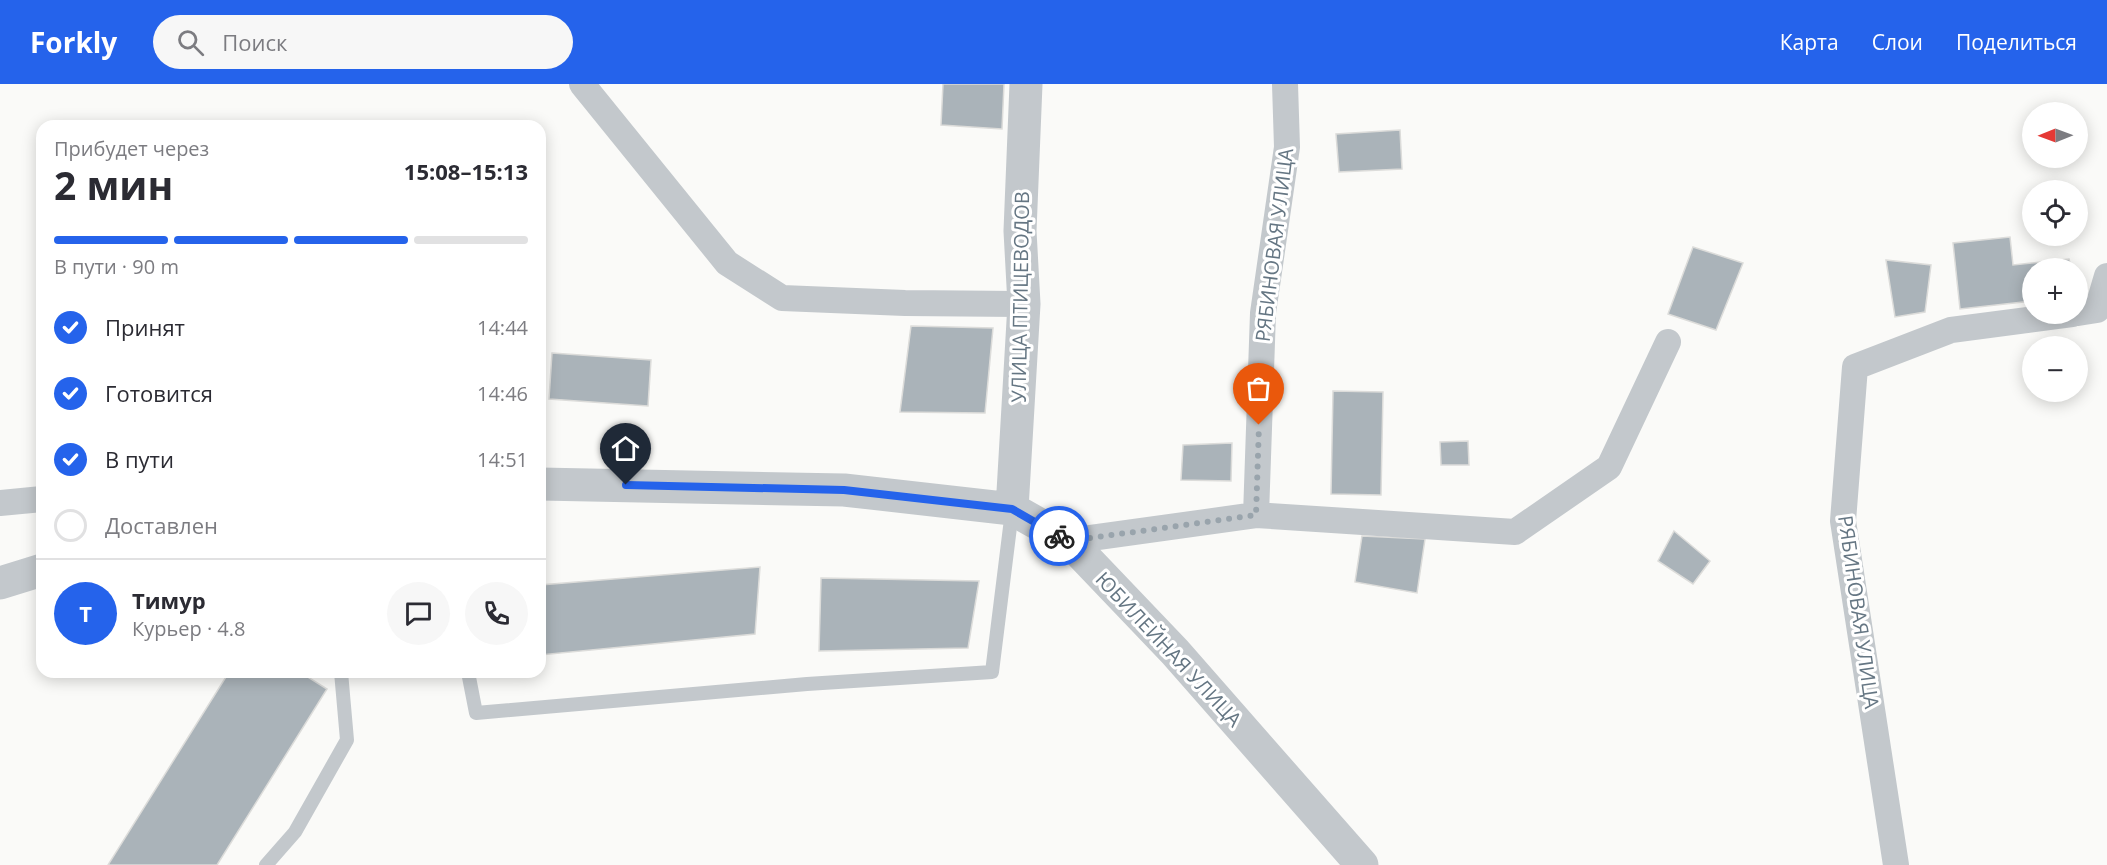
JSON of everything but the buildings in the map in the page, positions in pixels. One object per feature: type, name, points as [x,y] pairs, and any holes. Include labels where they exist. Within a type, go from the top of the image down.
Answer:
[{"type":"street","points":[[582,84],[727,263],[782,298],[905,303],[1024,304]]},
{"type":"street","name":"УЛИЦА ПТИЦЕВОДОВ","points":[[1012,509],[1024,304],[1020,231],[1026,84]]},
{"type":"street","name":"РЯБИНОВАЯ УЛИЦА","points":[[1256,515],[1263,313],[1287,147],[1285,84]]},
{"type":"street","points":[[2088,311],[2097,310],[2107,276]]},
{"type":"street","name":"РЯБИНОВАЯ УЛИЦА","points":[[1896,865],[1843,521],[1855,367],[1951,330],[2022,321]]},
{"type":"street","points":[[1069,541],[1256,515],[1515,532],[1609,467],[1668,342]]},
{"type":"street","name":"ЮБИЛЕЙНАЯ УЛИЦА","points":[[546,484],[844,490],[1012,509],[1069,541],[1175,652],[1362,865]]},
{"type":"street","points":[[0,503],[36,500]]},
{"type":"street","points":[[0,583],[36,572]]},
{"type":"lane","points":[[469,678],[476,713],[796,685],[992,672],[1012,509]]},
{"type":"lane","points":[[266,865],[295,832],[347,740],[342,678]]},
{"type":"way so far","points":[[1059,536],[1069,541],[1256,515],[1259,425]]},
{"type":"route","points":[[626,485],[844,490],[1012,509],[1059,536]]}]
